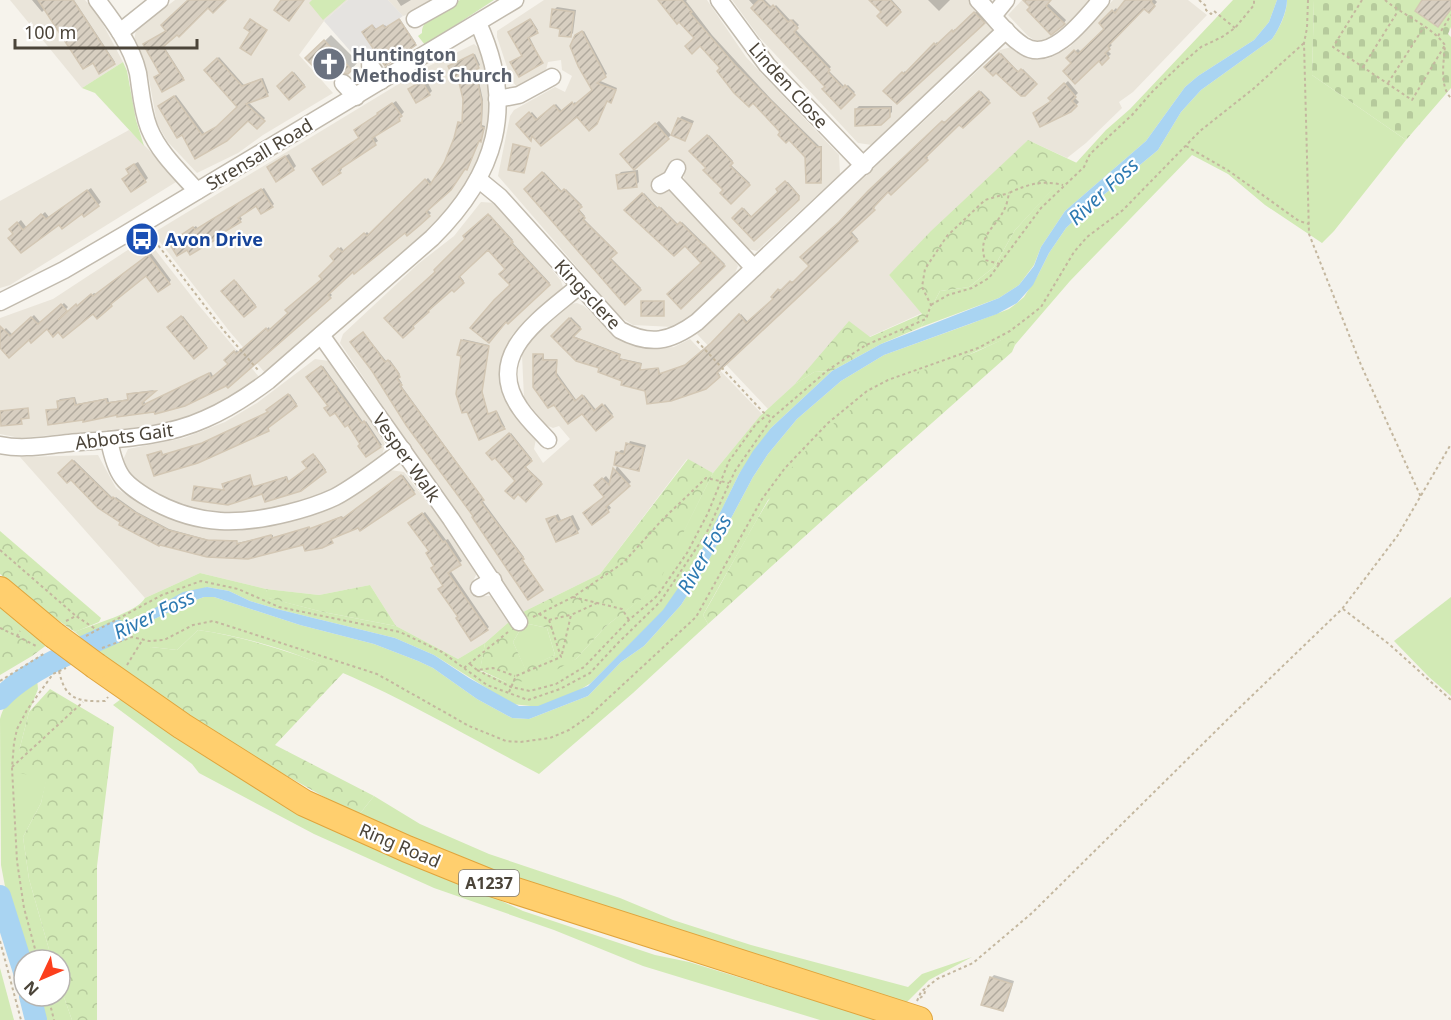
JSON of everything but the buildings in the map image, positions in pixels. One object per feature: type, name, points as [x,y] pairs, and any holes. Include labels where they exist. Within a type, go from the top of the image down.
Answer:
[{"type":"highway","name":"Ring Road","points":[[0,590],[120,684],[304,803],[491,884],[918,1010]]},
{"type":"street","points":[[97,0],[120,32],[132,56],[149,130],[166,156],[196,191]]},
{"type":"street","points":[[120,32],[160,0]]},
{"type":"street","points":[[415,19],[449,0]]},
{"type":"street","name":"Strensall Road","points":[[0,302],[64,270],[143,224],[515,0]]},
{"type":"street","name":"Linden Close","points":[[719,0],[767,64],[864,165]]},
{"type":"street","points":[[978,0],[1023,46],[1033,50],[1042,50],[1054,45],[1068,35],[1101,0]]},
{"type":"street","points":[[993,16],[1006,0]]},
{"type":"street","name":"Abbots Gait","points":[[0,445],[24,448],[160,434],[203,420],[243,400],[268,381],[445,226],[478,179],[487,162],[494,140],[497,99],[494,64],[489,46],[478,23]]},
{"type":"street","points":[[864,165],[1006,30]]},
{"type":"street","points":[[370,65],[381,81]]},
{"type":"street","points":[[497,99],[519,95],[554,75]]},
{"type":"street","points":[[343,83],[356,96]]},
{"type":"street","name":"Kingsclere","points":[[478,179],[500,197],[620,330],[631,336],[656,340],[669,339],[687,330],[864,165]]},
{"type":"street","points":[[670,178],[754,268]]},
{"type":"street","points":[[548,440],[519,408],[508,371],[510,358],[514,347],[524,334],[579,286]]},
{"type":"street","name":"Vesper Walk","points":[[321,335],[403,450],[486,584],[519,622]]},
{"type":"street","points":[[109,440],[115,467],[132,487],[180,513],[199,519],[226,522],[260,519],[316,505],[352,486],[403,450]]},
{"type":"path","points":[[1199,0],[1211,14],[1214,11],[1235,28]]},
{"type":"path","points":[[931,304],[972,288],[989,278],[1041,208],[1084,167],[1090,154],[1132,115],[1180,65],[1201,47],[1235,28],[1254,4],[1254,0]]},
{"type":"path","points":[[1308,0],[1304,43],[1309,234],[1361,365],[1421,497]]},
{"type":"path","points":[[1362,0],[1333,47],[1412,100],[1445,45]]},
{"type":"path","points":[[1385,0],[1438,36],[1445,45],[1443,74],[1446,93],[1451,98]]},
{"type":"path","points":[[1363,68],[1398,11]]},
{"type":"path","points":[[1438,36],[1451,15]]},
{"type":"path","points":[[1388,83],[1424,27]]},
{"type":"path","points":[[109,645],[132,637],[164,640],[193,626],[213,621],[377,674],[469,726],[506,741],[520,742],[550,738],[569,730],[588,717],[696,617],[762,499],[785,468],[828,423],[867,391],[888,380],[978,348],[1010,331],[1041,307],[1074,252],[1087,237],[1129,205],[1200,131],[1253,89],[1304,43]]},
{"type":"path","points":[[1186,146],[1229,171],[1299,221],[1309,224]]},
{"type":"path","points":[[0,550],[76,616],[97,630],[162,595],[201,580],[238,589],[279,607],[400,632],[442,652],[487,685],[528,700],[590,673],[660,602],[706,534],[735,471],[772,418],[828,370],[866,345],[926,319],[931,304],[922,287],[925,269],[947,236],[985,200],[1047,181],[1063,185]]},
{"type":"path","points":[[1000,264],[985,260],[981,249],[988,232],[1005,208],[1009,194]]},
{"type":"path","points":[[143,224],[161,252],[225,332],[268,381]]},
{"type":"path","points":[[687,330],[772,418]]},
{"type":"path","points":[[470,664],[477,670],[511,687],[530,691],[556,684],[584,667],[629,620],[657,596],[687,553],[708,513],[726,466],[756,424],[767,415]]},
{"type":"path","points":[[918,1010],[926,988],[937,980],[973,963],[1032,913],[1172,773],[1342,609],[1398,535],[1451,444]]},
{"type":"path","points":[[464,668],[519,622],[573,597],[623,562],[706,478],[729,483]]},
{"type":"path","points":[[573,597],[622,609],[629,620]]},
{"type":"path","points":[[549,620],[571,615],[597,603]]},
{"type":"path","points":[[1342,609],[1389,644],[1451,700]]},
{"type":"path","points":[[539,614],[549,620],[561,657]]},
{"type":"path","points":[[561,657],[571,615]]},
{"type":"path","points":[[51,632],[76,616]]},
{"type":"path","points":[[0,681],[47,652],[17,636]]},
{"type":"path","points":[[35,948],[24,908],[16,861],[12,768],[14,743],[18,729],[27,710],[53,674],[59,671],[63,687],[72,696],[83,702],[105,701],[120,684],[125,675],[125,667],[143,639]]},
{"type":"path","points":[[477,670],[493,668],[516,676],[561,657]]},
{"type":"path","points":[[508,693],[516,676]]},
{"type":"path","points":[[12,768],[83,702]]},
{"type":"path","points":[[0,941],[21,1020]]},
{"type":"shaded area","points":[[10,0],[85,0],[98,15],[123,62],[82,88]]},
{"type":"shaded area","points":[[175,0],[348,0],[324,21],[299,55],[333,93],[263,135],[238,153],[197,173],[167,141],[157,123],[149,79],[141,53],[134,41],[136,30]]},
{"type":"shaded area","points":[[348,0],[388,0],[403,16],[385,28],[383,25],[375,30],[371,25],[362,32],[380,58],[365,68],[324,21]]},
{"type":"shaded area","points":[[388,0],[436,0],[414,13],[403,16]]},
{"type":"shaded area","points":[[544,0],[707,0],[746,57],[839,155],[840,174],[757,251],[748,249],[685,181],[683,174],[686,167],[672,162],[670,168],[655,178],[658,192],[673,191],[738,266],[735,273],[685,322],[673,327],[633,325],[620,317],[498,176],[510,116],[514,110],[555,87],[565,92],[572,76],[562,70],[561,60],[548,62],[545,74],[523,86],[516,86],[511,79],[497,31]]},
{"type":"shaded area","points":[[732,0],[972,0],[982,10],[993,32],[872,145],[858,143],[759,37]]},
{"type":"shaded area","points":[[1022,0],[1091,0],[1057,38],[1040,44],[1028,36],[1008,15]]},
{"type":"shaded area","points":[[1113,0],[1188,0],[1207,15],[1133,92],[1119,102],[1122,108],[1086,143],[1067,158],[1028,140],[889,275],[922,313],[869,337],[795,384],[768,409],[697,334],[1000,50],[1011,47],[1018,53],[1037,60],[1050,58],[1070,47]]},
{"type":"shaded area","points":[[474,44],[481,50],[485,61],[490,100],[488,128],[479,161],[459,198],[438,223],[266,374],[230,332],[153,233],[425,68]]},
{"type":"shaded area","points":[[129,130],[174,175],[176,182],[10,285],[0,288],[0,201]]},
{"type":"shaded area","points":[[481,202],[496,203],[531,243],[561,281],[563,287],[512,335],[505,351],[536,439],[534,449],[543,463],[570,439],[559,426],[553,428],[546,425],[524,398],[522,355],[530,340],[571,304],[577,303],[584,306],[618,337],[642,348],[674,347],[690,339],[762,414],[713,473],[687,459],[600,574],[523,612],[340,343],[343,334],[418,264],[454,236]]},
{"type":"shaded area","points":[[146,238],[260,378],[233,396],[207,409],[170,422],[131,428],[20,438],[0,434],[0,318],[53,299]]},
{"type":"shaded area","points":[[315,359],[329,361],[380,434],[385,445],[382,455],[341,486],[311,498],[267,509],[231,514],[204,512],[181,506],[133,479],[126,471],[123,460],[128,449],[184,438],[225,422],[257,403]]},
{"type":"shaded area","points":[[98,455],[116,488],[147,509],[192,526],[240,531],[305,518],[337,504],[390,470],[404,472],[475,565],[476,575],[471,585],[475,596],[491,596],[502,605],[511,620],[485,643],[458,659],[396,626],[370,585],[319,595],[266,589],[200,573],[145,598],[20,457]]},
{"type":"green space","points":[[312,0],[346,0],[323,20],[309,3]]},
{"type":"green space","points":[[460,0],[494,0],[425,45],[418,36],[422,33],[426,22],[436,13]]},
{"type":"green space","points":[[1233,0],[1277,0],[1269,22],[1254,40],[1185,87],[1146,141],[1065,211],[1041,247],[1034,265],[1019,285],[999,298],[921,327],[940,291],[969,287],[994,267],[1015,230],[1106,130],[1130,109]]},
{"type":"green space","points":[[1287,0],[1314,0],[1312,75],[1406,140],[1334,231],[1322,243],[1265,205],[1228,174],[1192,155],[1070,281],[1015,345],[1011,336],[961,358],[768,500],[703,615],[708,624],[633,693],[539,774],[374,687],[287,651],[243,638],[198,630],[177,650],[151,647],[125,675],[94,648],[190,602],[204,597],[214,597],[300,625],[374,644],[418,661],[433,668],[477,699],[512,718],[529,719],[588,696],[621,662],[644,646],[681,605],[704,569],[753,477],[768,454],[797,419],[841,381],[884,355],[1009,309],[1017,303],[1024,297],[1066,228],[1158,150],[1181,112],[1201,90],[1272,39],[1282,21]]},
{"type":"green space","points":[[1314,0],[1451,0],[1451,27],[1448,34],[1451,37],[1451,88],[1406,140],[1312,75]]},
{"type":"green space","points":[[123,62],[144,146],[95,93],[82,88]]},
{"type":"green space","points":[[1028,140],[1077,163],[1015,230],[994,267],[969,287],[940,291],[921,327],[881,344],[832,371],[814,372],[795,384],[849,321],[870,337],[922,314],[889,275],[931,231]]},
{"type":"green space","points":[[1012,335],[1015,345],[1012,352],[708,624],[703,615],[771,497],[811,445],[836,421],[872,394],[908,375],[971,354]]},
{"type":"green space","points":[[832,371],[771,428],[739,474],[696,563],[664,610],[591,683],[540,707],[512,704],[434,655],[395,638],[277,609],[250,601],[229,591],[207,587],[129,620],[86,642],[75,632],[124,613],[145,598],[200,573],[266,589],[269,598],[323,612],[396,626],[458,659],[485,643],[480,671],[506,682],[576,659],[606,626],[655,588],[713,473],[760,416],[795,384],[814,372]]},
{"type":"green space","points":[[688,459],[713,473],[656,588],[606,626],[576,659],[536,681],[506,682],[480,670],[485,643],[511,620],[522,624],[526,619],[523,612],[600,574]],"holes":[[[529,624],[547,628],[555,655],[525,668],[513,642],[520,630]]]},
{"type":"green space","points":[[0,531],[101,618],[99,622],[75,632],[42,609],[0,574]]},
{"type":"green space","points":[[370,585],[396,626],[323,612],[268,598],[266,589],[319,595]]},
{"type":"green space","points":[[1451,597],[1451,696],[1394,641]]},
{"type":"green space","points":[[0,603],[48,644],[0,675]]},
{"type":"green space","points":[[529,624],[547,628],[555,655],[525,669],[513,642],[520,630]]},
{"type":"green space","points":[[198,630],[272,647],[344,672],[275,745],[374,796],[358,816],[264,763],[125,675],[143,649],[151,647],[177,650]]},
{"type":"green space","points":[[37,679],[38,689],[29,712],[19,751],[47,778],[41,803],[23,837],[29,879],[49,948],[22,948],[7,897],[1,865],[0,719],[9,700]]},
{"type":"green space","points":[[50,689],[114,727],[97,866],[97,1020],[72,1020],[68,1008],[72,1008],[72,948],[49,948],[29,879],[23,837],[41,803],[46,779],[20,773],[19,751],[29,712]]},
{"type":"green space","points":[[121,699],[214,762],[321,821],[523,911],[655,955],[689,962],[878,1020],[820,1020],[643,966],[554,930],[434,888],[314,834],[199,773],[192,764],[113,705]]},
{"type":"green space","points":[[374,796],[420,824],[489,854],[620,898],[673,920],[751,945],[908,987],[922,974],[972,957],[929,980],[906,1003],[502,877],[358,816]]},
{"type":"green space","points":[[0,968],[14,1020],[0,1020]]},
{"type":"green space","points":[[40,1008],[68,1008],[72,1020],[43,1020]]},
{"type":"water","points":[[1277,0],[1287,0],[1287,5],[1272,39],[1201,90],[1181,112],[1158,150],[1066,228],[1049,253],[1033,285],[1017,303],[997,314],[884,355],[841,381],[797,419],[768,454],[753,477],[704,569],[681,605],[644,646],[621,662],[588,696],[529,719],[512,718],[477,699],[433,668],[418,661],[374,644],[300,625],[214,597],[204,597],[190,602],[94,648],[86,642],[139,617],[183,592],[207,587],[229,591],[250,601],[277,609],[395,638],[434,655],[519,706],[538,706],[588,686],[663,610],[696,562],[739,474],[771,428],[832,371],[881,344],[999,298],[1019,285],[1034,266],[1041,247],[1065,211],[1146,141],[1185,87],[1254,40],[1269,22]]},
{"type":"waterway","name":"River Foss","points":[[0,699],[11,688],[39,669],[118,631]]},
{"type":"waterway","name":"River Foss","points":[[0,896],[16,948]]},
{"type":"waterway","name":"River Foss","points":[[33,1008],[36,1020]]},
{"type":"place","name":"Huntington Methodist Church","points":[[329,64]]},
{"type":"place","name":"Avon Drive","points":[[142,239]]}]
